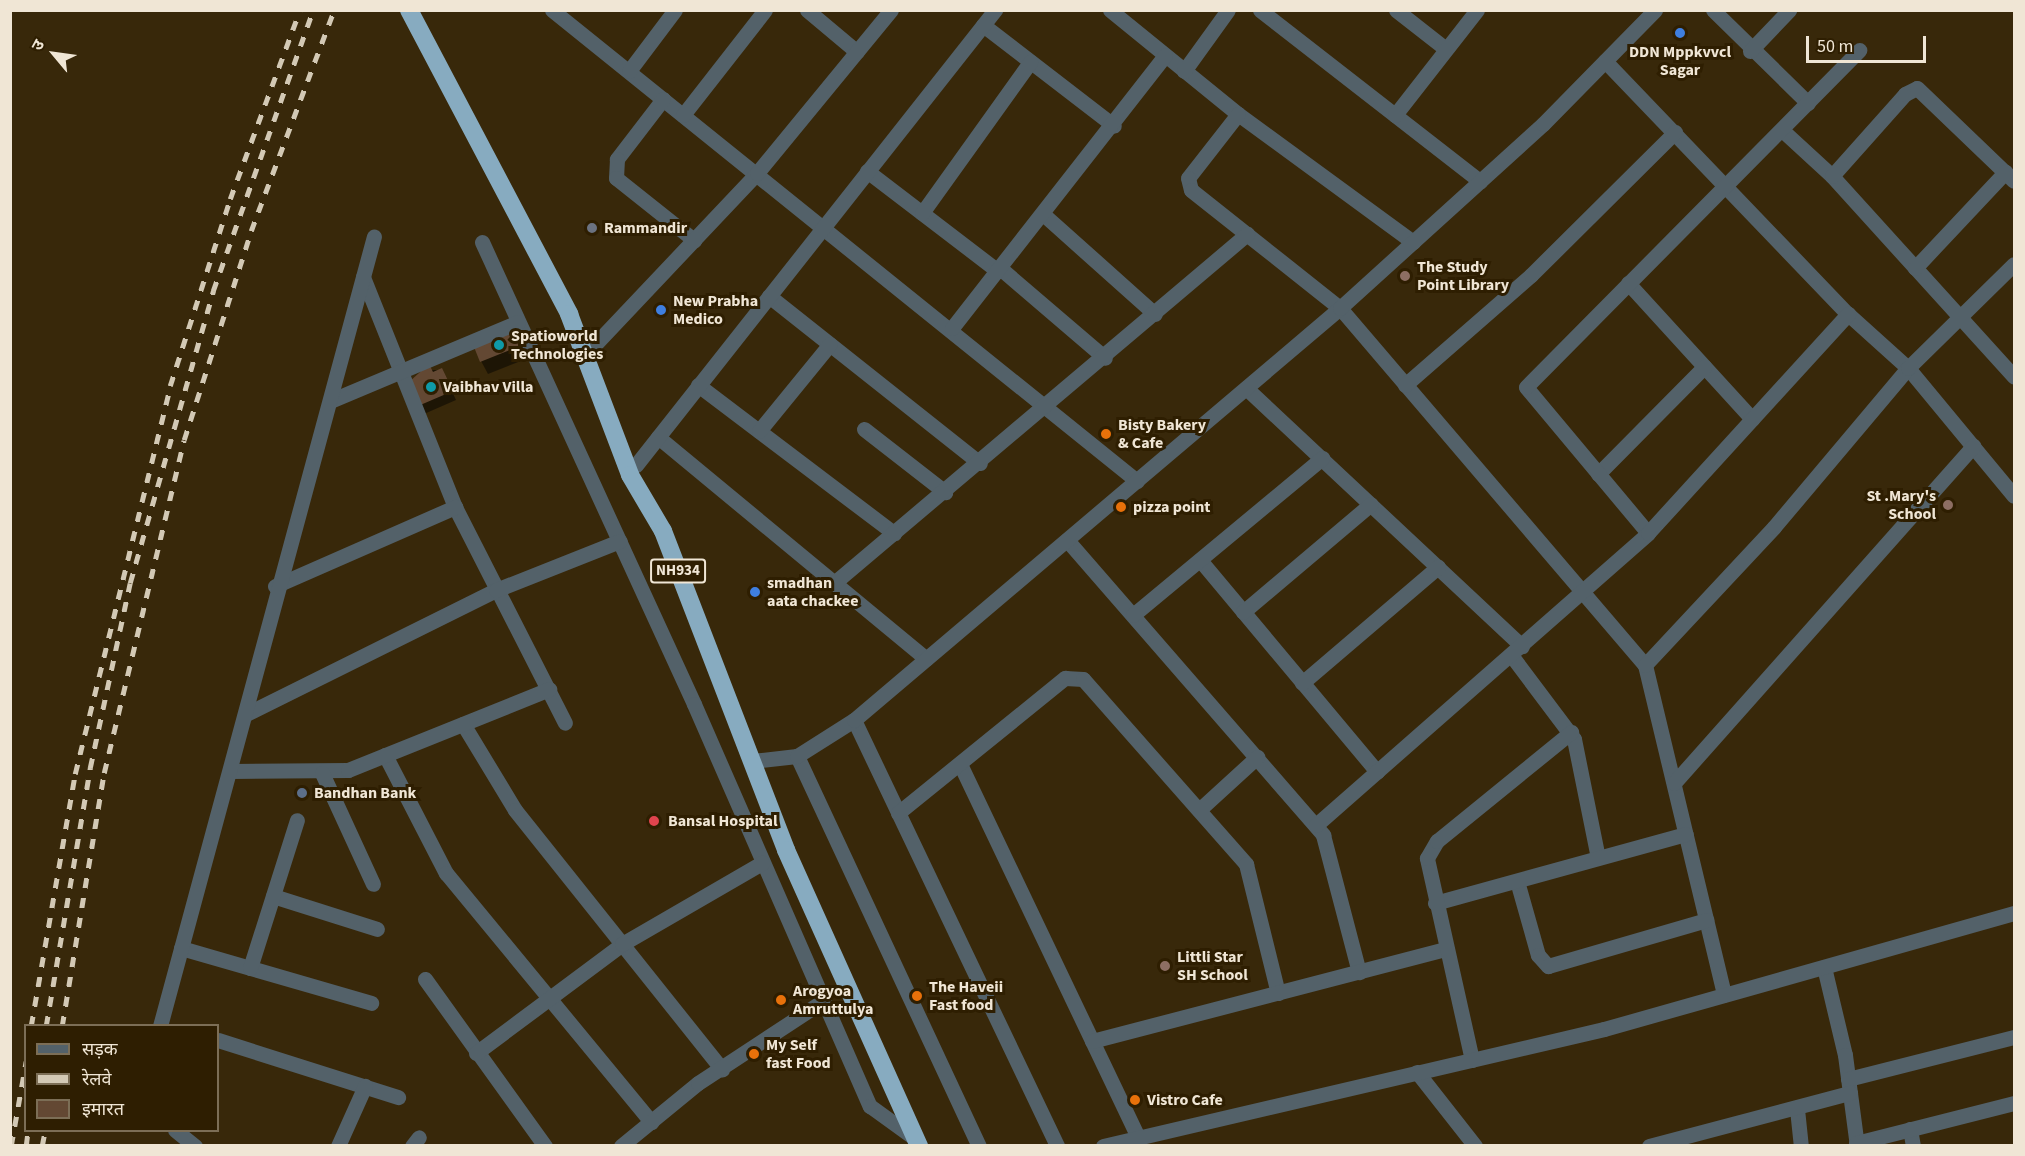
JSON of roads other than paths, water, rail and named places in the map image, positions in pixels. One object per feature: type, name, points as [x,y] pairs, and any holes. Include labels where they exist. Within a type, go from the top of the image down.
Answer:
[{"type":"highway","name":"NH934","points":[[409,10],[569,314],[630,475],[663,531],[752,761],[918,1143]]},
{"type":"street","points":[[552,10],[952,328],[1137,481]]},
{"type":"street","points":[[683,114],[765,10]]},
{"type":"street","points":[[807,10],[857,52]]},
{"type":"street","points":[[584,356],[757,173],[891,10]]},
{"type":"street","points":[[636,465],[823,225],[995,10]]},
{"type":"street","points":[[1110,10],[1126,15],[1165,55],[1238,114],[1413,242]]},
{"type":"street","points":[[1184,71],[1228,10]]},
{"type":"street","points":[[1260,10],[1480,181]]},
{"type":"street","points":[[1396,10],[1446,49]]},
{"type":"street","points":[[1395,115],[1478,10]]},
{"type":"street","points":[[752,761],[797,756],[854,720],[1340,308],[1480,181],[1655,10]]},
{"type":"street","points":[[1713,10],[1750,51],[1808,103]]},
{"type":"street","points":[[1750,51],[1789,10]]},
{"type":"street","points":[[629,71],[671,12]]},
{"type":"street","points":[[983,25],[1113,126]]},
{"type":"street","points":[[1648,533],[1526,387],[1859,50]]},
{"type":"street","points":[[952,328],[1113,126],[1165,55]]},
{"type":"street","points":[[1605,61],[1848,314],[1908,368],[2014,496]]},
{"type":"street","points":[[922,213],[1030,62]]},
{"type":"street","points":[[1832,176],[1905,94],[1917,88],[2010,177],[1915,268]]},
{"type":"street","points":[[663,99],[617,159],[616,178],[694,240]]},
{"type":"street","points":[[1238,114],[1188,184],[1340,308],[1645,665],[1724,995]]},
{"type":"street","points":[[1782,130],[1832,176],[1962,320],[2012,368]]},
{"type":"street","points":[[1405,385],[1531,275],[1675,132]]},
{"type":"street","points":[[867,171],[999,269],[1105,358]]},
{"type":"street","points":[[1043,214],[1155,314]]},
{"type":"street","points":[[834,583],[1046,408],[1247,234]]},
{"type":"street","points":[[164,1024],[181,948],[246,714],[275,586],[330,401],[374,236]]},
{"type":"street","points":[[482,242],[620,541],[870,1106],[918,1143]]},
{"type":"street","points":[[1645,665],[1774,526],[1908,368],[1962,320],[2014,264]]},
{"type":"street","points":[[363,277],[455,507],[565,723]]},
{"type":"street","points":[[1628,284],[1752,419]]},
{"type":"street","points":[[769,296],[980,463]]},
{"type":"street","points":[[1316,825],[1582,594],[1648,533],[1848,314]]},
{"type":"street","points":[[330,401],[518,322]]},
{"type":"street","points":[[759,431],[830,344]]},
{"type":"street","points":[[1598,474],[1704,367]]},
{"type":"street","points":[[698,386],[894,534]]},
{"type":"street","points":[[1246,388],[1438,567],[1517,651],[1571,732],[1598,858]]},
{"type":"street","points":[[864,429],[945,492]]},
{"type":"street","points":[[658,437],[926,659]]},
{"type":"street","points":[[1674,783],[1973,446]]},
{"type":"street","points":[[1133,615],[1322,458]]},
{"type":"street","points":[[1243,612],[1371,504]]},
{"type":"street","points":[[275,586],[455,507]]},
{"type":"street","points":[[1067,540],[1316,825],[1328,844],[1359,972]]},
{"type":"street","points":[[246,714],[496,590],[620,541]]},
{"type":"street","points":[[1200,560],[1377,772]]},
{"type":"street","points":[[1302,683],[1438,567]]},
{"type":"street","points":[[898,813],[1074,676],[1092,686],[1250,872],[1278,993]]},
{"type":"street","points":[[231,771],[322,773],[348,770],[549,689]]},
{"type":"street","points":[[854,720],[1057,1146]]},
{"type":"street","points":[[463,724],[505,796],[722,1069]]},
{"type":"street","points":[[1472,1060],[1427,870],[1430,848],[1571,732]]},
{"type":"street","points":[[384,755],[446,873],[651,1122]]},
{"type":"street","points":[[797,756],[979,1146]]},
{"type":"street","points":[[1199,810],[1257,757]]},
{"type":"street","points":[[960,764],[1138,1137]]},
{"type":"street","points":[[322,773],[373,884]]},
{"type":"street","points":[[250,968],[297,820]]},
{"type":"street","points":[[1435,903],[1686,834]]},
{"type":"street","points":[[476,1053],[622,944],[762,863]]},
{"type":"street","points":[[1517,881],[1538,955],[1548,966],[1706,920]]},
{"type":"street","points":[[273,896],[377,929]]},
{"type":"street","points":[[1103,1146],[1472,1060],[1724,995],[2014,913]]},
{"type":"street","points":[[181,948],[371,1003]]},
{"type":"street","points":[[1092,1041],[1446,950]]},
{"type":"street","points":[[1824,967],[1849,1086],[1856,1144],[2014,1103]]},
{"type":"street","points":[[425,979],[545,1146]]},
{"type":"street","points":[[621,1146],[722,1069],[823,1001]]},
{"type":"street","points":[[1649,1146],[1797,1109],[1849,1086],[2014,1036]]},
{"type":"street","points":[[219,1040],[398,1097]]},
{"type":"street","points":[[1418,1072],[1475,1146]]},
{"type":"street","points":[[338,1146],[365,1086]]},
{"type":"street","points":[[1797,1109],[1801,1146]]},
{"type":"street","points":[[1911,1129],[1913,1146]]},
{"type":"street","points":[[176,1132],[195,1146]]},
{"type":"railway","points":[[31,1024],[75,774],[170,386],[230,199],[300,10]]},
{"type":"railway","points":[[46,1024],[90,768],[130,583],[213,291],[313,10]]},
{"type":"railway","points":[[62,1024],[104,773],[184,440],[251,231],[334,10]]},
{"type":"railway","points":[[11,1146],[24,1072]]},
{"type":"railway","points":[[26,1146],[28,1132]]},
{"type":"railway","points":[[42,1146],[45,1132]]},
{"type":"place","name":"DDN Mppkvvcl Sagar","points":[[1680,33]]},
{"type":"place","name":"Rammandir","points":[[592,228]]},
{"type":"place","name":"The Study Point Library","points":[[1405,276]]},
{"type":"place","name":"New Prabha Medico","points":[[661,310]]},
{"type":"place","name":"Spatioworld Technologies","points":[[499,345]]},
{"type":"place","name":"Vaibhav Villa","points":[[431,387]]},
{"type":"place","name":"Bisty Bakery & Cafe","points":[[1106,434]]},
{"type":"place","name":"St .Mary's School","points":[[1948,505]]},
{"type":"place","name":"pizza point","points":[[1121,507]]},
{"type":"place","name":"smadhan aata chackee","points":[[755,592]]},
{"type":"place","name":"Bandhan Bank","points":[[302,793]]},
{"type":"place","name":"Bansal Hospital","points":[[654,821]]},
{"type":"place","name":"Littli Star SH School","points":[[1165,966]]},
{"type":"place","name":"The Haveii Fast food","points":[[917,996]]},
{"type":"place","name":"Arogyoa Amruttulya","points":[[781,1000]]},
{"type":"place","name":"My Self fast Food","points":[[754,1054]]},
{"type":"place","name":"Vistro Cafe","points":[[1135,1100]]}]
